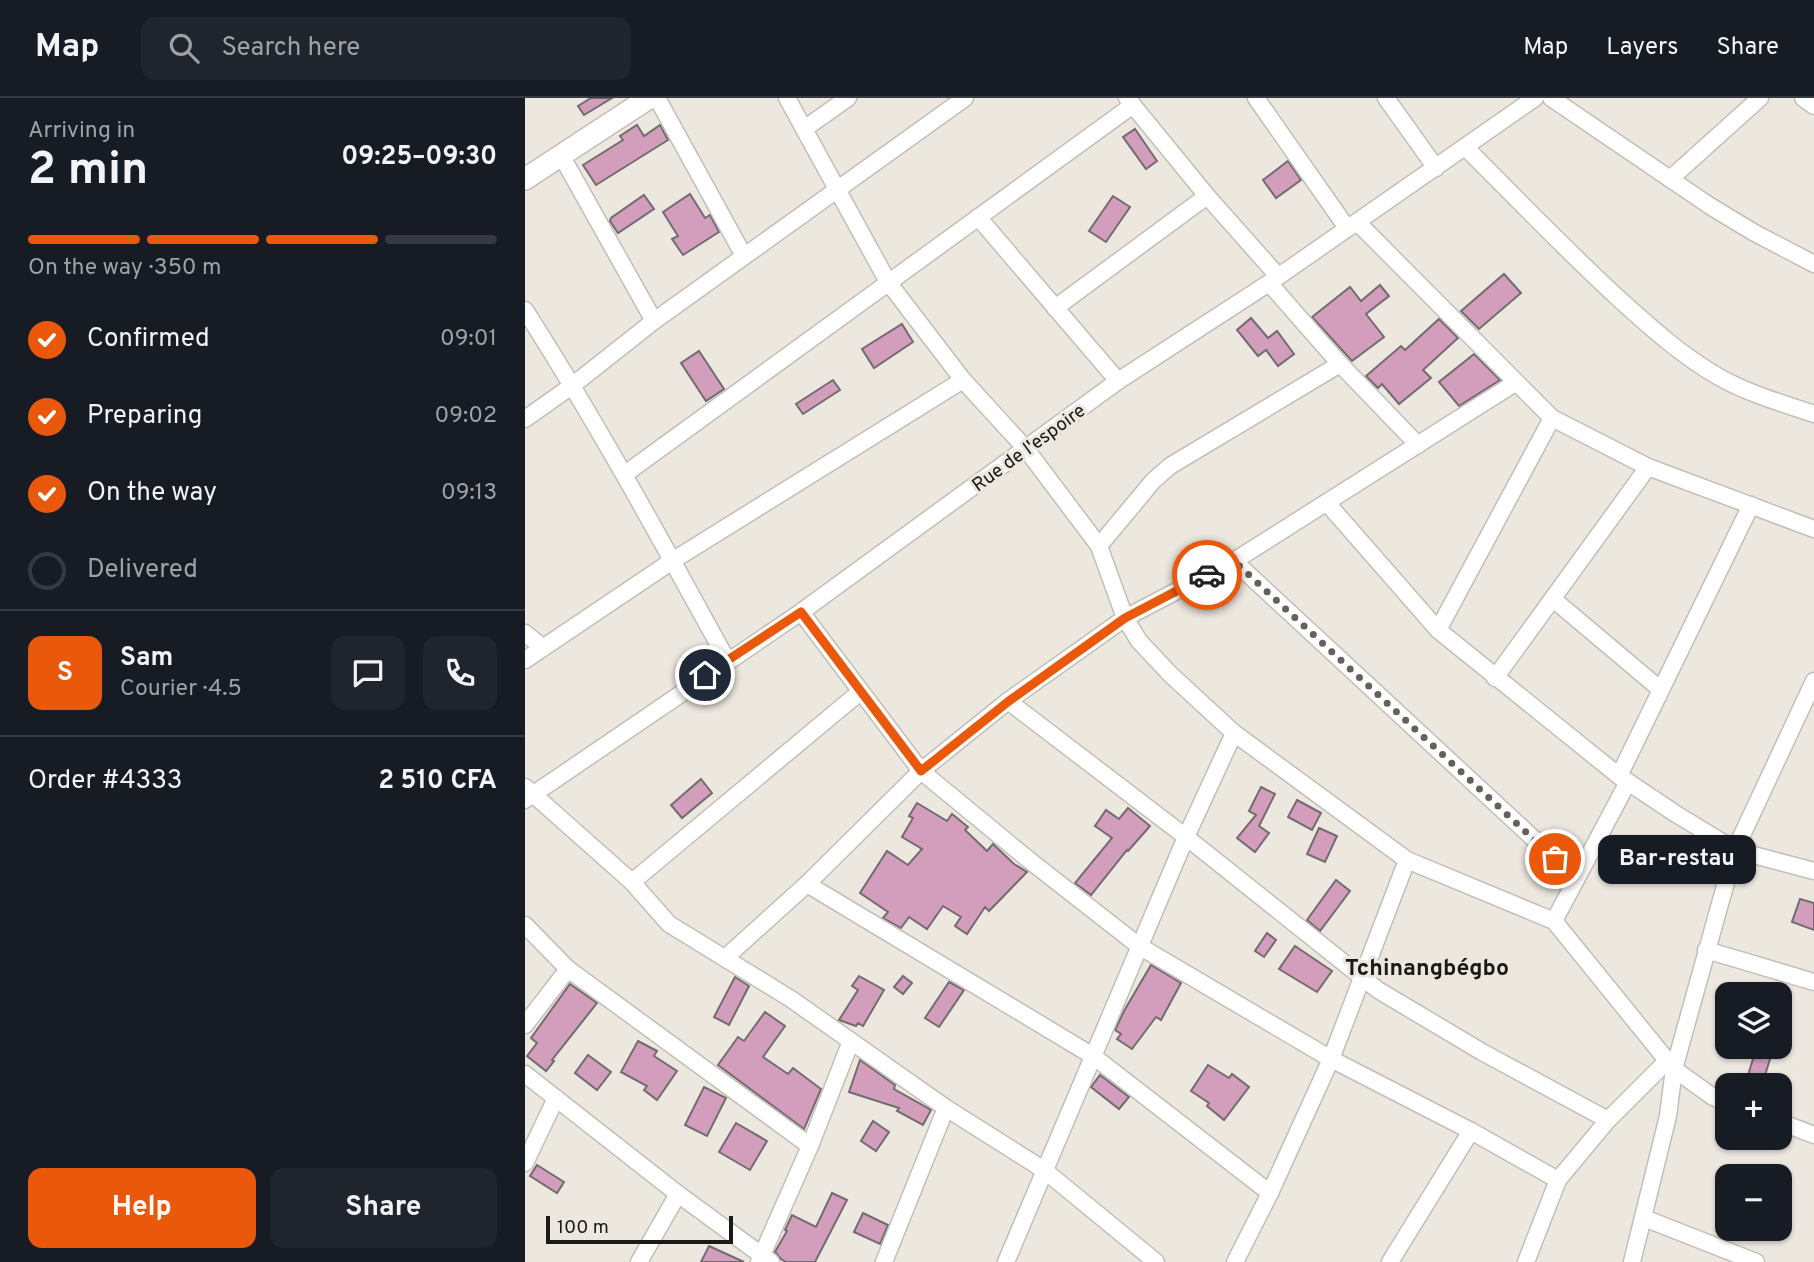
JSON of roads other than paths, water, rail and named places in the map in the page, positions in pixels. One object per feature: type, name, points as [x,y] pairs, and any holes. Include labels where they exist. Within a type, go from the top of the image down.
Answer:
[{"type":"main road","points":[[525,179],[649,98]]},
{"type":"street","points":[[657,98],[744,256]]},
{"type":"street","points":[[787,98],[888,282],[963,380],[1026,449],[1099,546],[1125,618],[1139,641],[1171,675],[1234,733],[1407,860],[1553,921],[1671,1065],[1702,1090],[1715,1097]]},
{"type":"street","points":[[804,129],[848,98]]},
{"type":"street","points":[[525,419],[654,321],[965,98]]},
{"type":"street","points":[[1256,98],[1352,225],[1552,418],[1648,467],[1814,529]]},
{"type":"street","points":[[1386,98],[1436,168]]},
{"type":"street","points":[[1551,98],[1753,232],[1814,264]]},
{"type":"street","points":[[1670,179],[1760,98]]},
{"type":"street","points":[[1804,98],[1814,106]]},
{"type":"street","name":"Rue de l'espoire","points":[[528,794],[801,612],[1118,381],[1273,280],[1466,148],[1525,101]]},
{"type":"street","points":[[625,474],[978,217],[1130,102],[1340,364],[1418,445]]},
{"type":"street","points":[[1466,148],[1586,269],[1677,348],[1720,377],[1758,396],[1814,414]]},
{"type":"street","points":[[561,155],[654,321]]},
{"type":"street","points":[[1055,308],[1207,196]]},
{"type":"street","points":[[978,217],[1118,381]]},
{"type":"street","points":[[525,310],[625,474],[727,660]]},
{"type":"street","points":[[1099,546],[1153,481],[1170,466],[1340,364]]},
{"type":"street","points":[[525,660],[672,561],[963,380]]},
{"type":"street","points":[[725,958],[807,884],[921,771],[1009,701],[1125,618],[1234,561],[1515,383]]},
{"type":"street","points":[[1438,630],[1552,418]]},
{"type":"street","points":[[1495,678],[1648,467]]},
{"type":"street","points":[[1327,503],[1438,630],[1624,779],[1735,850],[1814,871]]},
{"type":"street","points":[[1553,921],[1624,779],[1661,690],[1751,505]]},
{"type":"street","points":[[1234,561],[1576,878]]},
{"type":"street","points":[[1553,599],[1661,690]]},
{"type":"street","points":[[801,612],[921,771],[1139,946],[1331,1059],[1471,1131],[1558,1180]]},
{"type":"street","points":[[525,633],[543,648]]},
{"type":"street","points":[[1632,1262],[1668,1116],[1671,1065],[1735,850],[1814,681]]},
{"type":"street","points":[[632,882],[860,692]]},
{"type":"street","points":[[1009,701],[1378,990],[1608,1120]]},
{"type":"street","points":[[1006,1262],[1185,837],[1234,733]]},
{"type":"street","points":[[528,794],[632,882],[669,924],[791,999],[946,1108],[1044,1170],[1156,1262]]},
{"type":"street","points":[[1235,1262],[1271,1193],[1331,1059],[1407,860]]},
{"type":"street","points":[[807,884],[1093,1056],[1271,1193]]},
{"type":"street","points":[[525,925],[568,969],[810,1146]]},
{"type":"street","points":[[1706,950],[1814,982]]},
{"type":"street","points":[[525,1025],[568,969]]},
{"type":"street","points":[[525,1074],[764,1260],[851,1041]]},
{"type":"street","points":[[1526,1262],[1558,1180],[1608,1120],[1671,1065]]},
{"type":"street","points":[[525,1163],[556,1098]]},
{"type":"street","points":[[884,1262],[946,1108]]},
{"type":"street","points":[[1792,1127],[1814,1135]]},
{"type":"street","points":[[1390,1262],[1471,1131]]},
{"type":"street","points":[[639,1262],[678,1194]]},
{"type":"street","points":[[1644,1218],[1756,1262]]},
{"type":"place","name":"Bar-restau","points":[[1555,859]]},
{"type":"district","name":"Tchinangbégbo","points":[[1427,967]]}]
